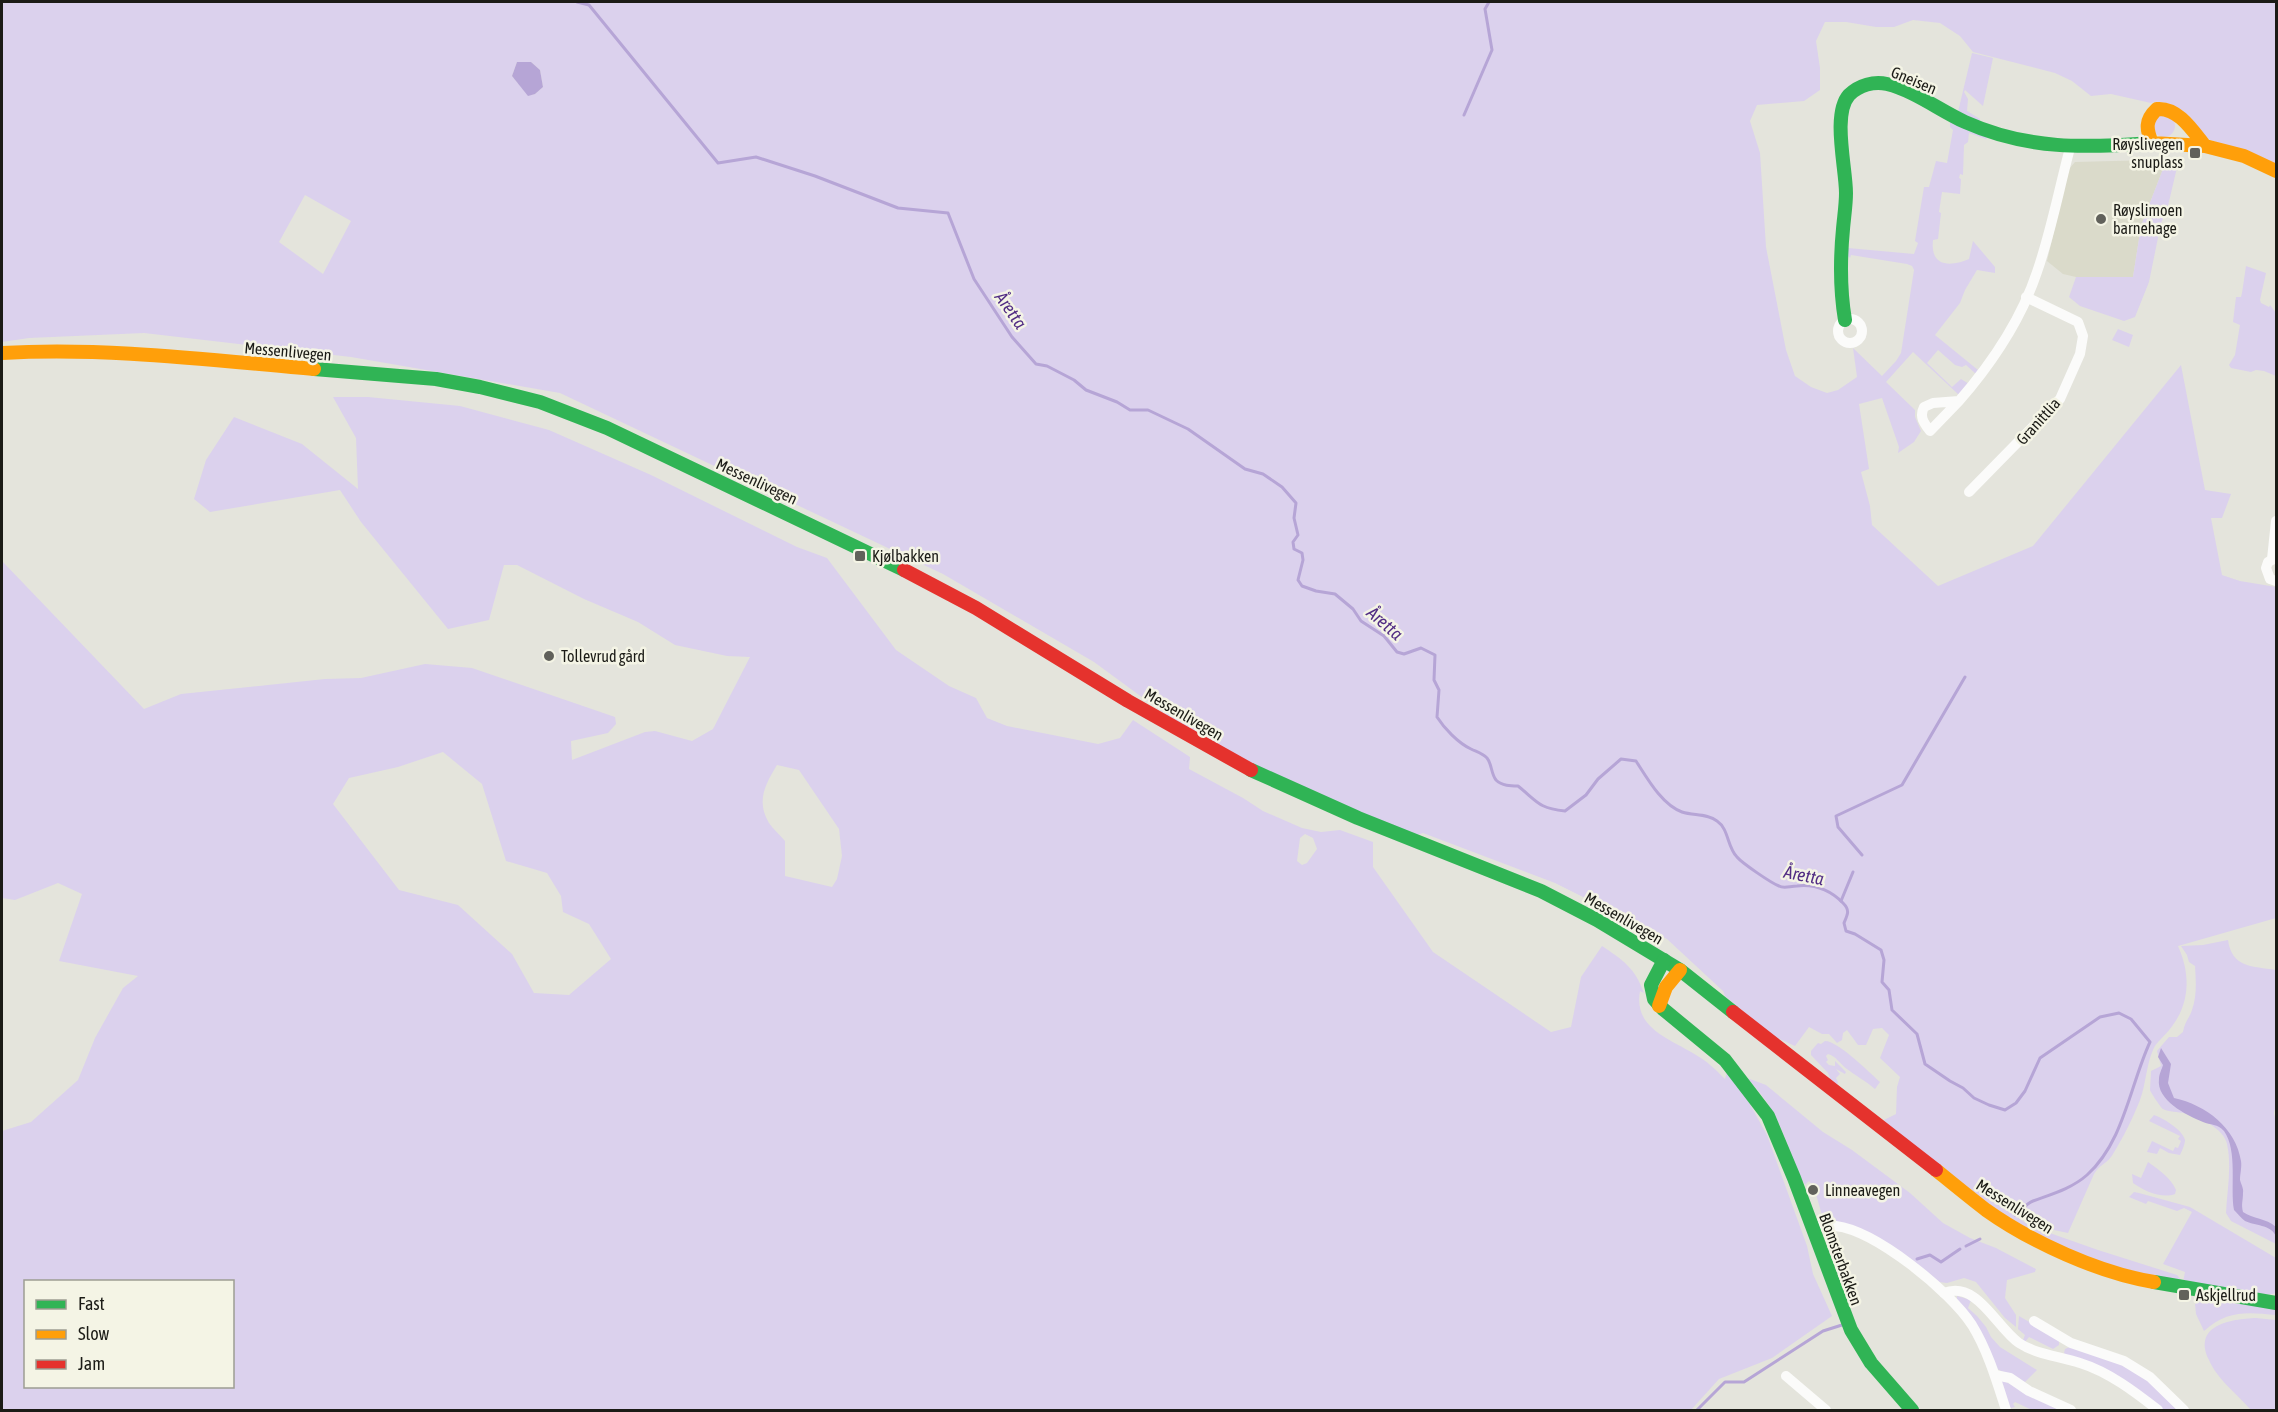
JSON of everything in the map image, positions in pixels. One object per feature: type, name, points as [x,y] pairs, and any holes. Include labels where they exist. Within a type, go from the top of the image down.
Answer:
[{"type":"main road","name":"Gneisen","points":[[1845,320],[1842,305],[1842,260],[1846,177],[1841,116],[1846,99],[1853,92],[1869,84],[1889,85],[1998,136],[2025,143],[2070,148],[2152,143],[2205,146],[2244,156],[2277,171]]},
{"type":"main road","points":[[2152,143],[2146,125],[2148,118],[2160,108],[2169,110],[2180,117],[2205,146]]},
{"type":"main road","name":"Messenlivegen","points":[[2,352],[101,351],[436,379],[504,392],[560,409],[607,428],[919,577],[976,608],[1128,701],[1245,767],[1358,818],[1541,891],[1597,920],[1680,970],[1965,1194],[2026,1235],[2084,1262],[2140,1280],[2277,1303]]},
{"type":"main road","points":[[1659,1006],[1651,993],[1651,985],[1664,960]]},
{"type":"main road","points":[[1659,1006],[1666,987],[1680,970]]},
{"type":"main road","name":"Blomsterbakken","points":[[1659,1006],[1725,1060],[1760,1102],[1776,1131],[1842,1309],[1859,1346],[1885,1381],[1912,1410]]},
{"type":"street","points":[[1959,401],[1994,357],[2026,297],[2048,236],[2070,148]]},
{"type":"street","name":"Granittlia","points":[[1969,492],[2060,399],[2080,354],[2083,336],[2078,322],[2026,297]]},
{"type":"street","points":[[2277,521],[2274,558],[2266,568],[2266,574],[2270,579],[2277,581]]},
{"type":"street","points":[[1813,1228],[1835,1226],[1857,1233],[1913,1267],[1944,1293],[1972,1325],[1995,1375],[2006,1410]]},
{"type":"street","points":[[1944,1293],[1957,1290],[1970,1294],[2020,1343],[2095,1369],[2127,1387],[2158,1410]]},
{"type":"street","points":[[2034,1321],[2071,1343],[2124,1361],[2150,1377],[2184,1410]]},
{"type":"street","points":[[2052,1355],[2071,1343]]},
{"type":"street","points":[[1995,1375],[2010,1378],[2029,1391],[2071,1410]]},
{"type":"street","points":[[1786,1376],[1826,1410]]},
{"type":"shaded area","points":[[2,2],[2276,2],[2276,165],[2208,139],[2177,107],[2111,94],[2091,96],[2072,81],[2055,73],[1973,52],[1960,36],[1940,23],[1913,20],[1894,27],[1825,22],[1816,41],[1820,90],[1804,101],[1757,105],[1750,121],[1760,153],[1766,247],[1786,350],[1795,376],[1811,387],[1827,393],[1838,390],[1857,377],[1853,348],[1882,376],[1896,361],[1901,353],[1914,270],[1907,264],[1851,255],[1850,258],[1848,248],[1914,254],[1918,243],[1915,241],[1924,187],[1929,187],[1936,161],[1947,163],[1953,130],[1950,127],[1950,121],[1987,137],[1986,139],[1969,133],[1968,142],[1964,145],[1963,175],[1960,174],[1959,178],[1961,179],[1960,194],[1942,192],[1938,239],[1933,240],[1935,255],[1943,263],[1955,263],[1969,259],[1973,241],[1995,267],[1995,273],[1977,270],[1960,303],[1935,335],[1978,370],[1976,374],[1966,365],[1962,367],[1955,365],[1938,350],[1927,363],[1952,387],[1961,379],[1969,384],[1959,395],[1913,352],[1886,382],[1915,410],[1915,417],[1921,431],[1914,442],[1898,453],[1899,447],[1882,398],[1859,404],[1869,469],[1861,472],[1870,506],[1872,525],[1938,586],[2033,546],[2181,365],[2205,490],[2231,494],[2222,518],[2211,518],[2222,575],[2240,581],[2276,587],[2276,918],[2178,946],[2186,978],[2182,1010],[2170,1029],[2154,1047],[2142,1094],[2131,1121],[2111,1157],[2094,1174],[2068,1233],[2049,1229],[2035,1217],[2009,1203],[1984,1194],[2030,1226],[2177,1275],[2183,1282],[2185,1272],[2163,1264],[2192,1212],[2184,1208],[2177,1211],[2148,1201],[2146,1204],[2129,1197],[2134,1192],[2190,1207],[2276,1258],[2276,1293],[2243,1293],[2181,1283],[2126,1270],[2073,1252],[2023,1227],[1957,1181],[1887,1125],[1884,1120],[1896,1114],[1897,1087],[1900,1077],[1880,1058],[1889,1035],[1882,1028],[1873,1029],[1866,1045],[1858,1045],[1847,1030],[1843,1033],[1842,1040],[1837,1043],[1829,1034],[1822,1034],[1809,1027],[1795,1046],[1773,1036],[1725,996],[1723,991],[1667,939],[1555,883],[1423,833],[1417,835],[1406,831],[1279,778],[1195,736],[1094,662],[943,574],[560,393],[351,357],[144,333],[29,338],[2,342]],"holes":[[[517,62],[531,62],[540,70],[543,87],[535,94],[528,95],[512,76]],[[305,195],[351,221],[323,274],[279,242]]]},
{"type":"shaded area","points":[[1972,53],[1993,58],[1983,106],[1965,90],[1964,92],[1968,99],[1967,111],[1980,119],[1979,122],[1958,112]]},
{"type":"shaded area","points":[[517,62],[531,62],[540,70],[543,87],[535,94],[528,96],[512,76]]},
{"type":"shaded area","points":[[2164,115],[2172,118],[2175,126],[2172,134],[2164,137],[2156,134],[2153,126],[2156,118]]},
{"type":"shaded area","points":[[2163,157],[2179,159],[2167,210],[2161,223],[2149,282],[2135,317],[2124,321],[2080,306],[2069,297],[2076,277],[2133,277],[2141,226],[2163,169],[2152,160]]},
{"type":"shaded area","name":"Røyslimoen barnehage","points":[[2152,160],[2163,169],[2141,226],[2133,277],[2076,277],[2063,274],[2047,261],[2069,169],[2075,162]]},
{"type":"shaded area","points":[[2246,266],[2266,273],[2260,300],[2269,307],[2270,305],[2276,313],[2276,376],[2264,371],[2251,372],[2231,368],[2229,365],[2235,355],[2240,325],[2233,322],[2236,297],[2241,297]]},
{"type":"shaded area","points":[[2118,329],[2133,335],[2129,347],[2112,340]]},
{"type":"shaded area","points":[[333,397],[368,397],[460,406],[549,430],[651,475],[797,547],[827,558],[896,650],[949,686],[976,698],[987,718],[1007,726],[1098,744],[1120,738],[1133,720],[1190,757],[1189,769],[1263,811],[1302,828],[1321,832],[1340,830],[1373,842],[1373,867],[1433,952],[1551,1032],[1571,1027],[1581,977],[1602,946],[1622,960],[1637,977],[1644,993],[1640,991],[1639,1004],[1648,1024],[1665,1038],[1704,1060],[1725,1079],[1727,1072],[1747,1099],[1767,1135],[1807,1246],[1813,1274],[1832,1316],[1772,1358],[1719,1379],[1691,1410],[2,1410],[2,1131],[31,1122],[78,1080],[95,1038],[123,988],[138,976],[59,961],[82,894],[58,883],[15,900],[2,898],[2,561],[144,709],[181,694],[325,679],[361,678],[425,664],[472,668],[615,717],[616,724],[608,733],[571,741],[572,760],[645,732],[655,731],[692,741],[713,729],[750,657],[727,656],[675,645],[638,622],[584,599],[517,565],[504,565],[489,620],[448,629],[361,522],[340,490],[210,512],[194,499],[206,460],[234,417],[302,444],[358,489],[356,438]],"holes":[[[443,752],[482,784],[506,861],[547,873],[561,896],[563,912],[589,924],[611,959],[569,995],[534,993],[512,954],[458,905],[399,890],[333,804],[349,778],[398,767]],[[777,765],[799,770],[839,829],[842,856],[837,879],[832,887],[785,876],[785,841],[769,823],[763,807],[766,786]],[[1305,834],[1313,838],[1317,849],[1307,863],[1302,865],[1297,861],[1300,838]]]},
{"type":"shaded area","points":[[2228,940],[2230,949],[2239,961],[2251,966],[2276,970],[2276,1104],[2274,1113],[2276,1123],[2276,1244],[2231,1221],[2226,1213],[2229,1161],[2227,1144],[2221,1133],[2197,1117],[2163,1109],[2150,1090],[2151,1071],[2161,1066],[2157,1051],[2169,1037],[2177,1037],[2183,1032],[2194,1005],[2195,966],[2189,962],[2181,946]]},
{"type":"shaded area","points":[[1825,1041],[1845,1051],[1880,1082],[1875,1089],[1828,1054],[1826,1062],[1829,1065],[1835,1066],[1835,1061],[1846,1072],[1845,1074],[1836,1069],[1840,1074],[1836,1078],[1838,1082],[1837,1085],[1832,1084],[1828,1073],[1811,1055],[1811,1051],[1818,1043]]},
{"type":"shaded area","points":[[2161,1048],[2171,1064],[2168,1083],[2174,1098],[2208,1112],[2226,1128],[2233,1138],[2241,1161],[2243,1212],[2272,1224],[2276,1227],[2276,1236],[2266,1227],[2245,1221],[2234,1210],[2231,1149],[2224,1131],[2181,1111],[2162,1094],[2159,1079],[2163,1065],[2158,1057]]},
{"type":"shaded area","points":[[1747,1078],[1766,1085],[1823,1132],[1852,1150],[1910,1193],[1943,1223],[2036,1269],[2035,1272],[2007,1280],[2005,1298],[2016,1315],[2016,1327],[2005,1318],[1976,1282],[1964,1278],[1947,1283],[1939,1282],[1911,1260],[1823,1219],[1814,1187],[1809,1181],[1805,1185],[1772,1111]]},
{"type":"shaded area","points":[[2154,1115],[2181,1132],[2185,1142],[2180,1155],[2160,1148],[2157,1154],[2147,1152],[2152,1141],[2173,1151],[2175,1147],[2178,1148],[2181,1141],[2178,1139],[2180,1136],[2149,1121]]},
{"type":"shaded area","points":[[2148,1162],[2171,1182],[2176,1190],[2175,1194],[2164,1196],[2142,1189],[2133,1183],[2132,1174],[2141,1178]]},
{"type":"shaded area","points":[[1957,1296],[1971,1300],[1968,1308],[1977,1316],[2000,1347],[2037,1370],[2025,1382],[1997,1369],[1957,1301]]},
{"type":"shaded area","points":[[2200,1300],[2276,1309],[2276,1315],[2256,1313],[2229,1316],[2204,1331],[2196,1314],[2195,1304]]},
{"type":"shaded area","points":[[2019,1316],[2059,1339],[2059,1345],[2053,1349],[2029,1337],[2025,1342],[2023,1340],[2025,1335],[2018,1329]]},
{"type":"shaded area","points":[[2256,1318],[2276,1320],[2276,1410],[2251,1410],[2217,1374],[2205,1348],[2206,1339],[2217,1326],[2226,1322]]},
{"type":"shaded area","points":[[2072,1346],[2108,1358],[2150,1380],[2179,1410],[2162,1410],[2066,1355],[2065,1349]]},
{"type":"shaded area","points":[[2000,1379],[2063,1410],[2032,1410],[2015,1402],[2013,1404],[2015,1407],[2011,1408]]},
{"type":"waterway","name":"Åretta","points":[[577,2],[589,5],[718,163],[756,157],[815,176],[898,208],[948,213],[974,279],[1012,337],[1036,364],[1047,366],[1074,380],[1086,390],[1117,402],[1130,410],[1148,410],[1188,429],[1245,469],[1263,474],[1282,487],[1296,503],[1294,518],[1298,535],[1293,542],[1294,549],[1302,553],[1303,560],[1298,580],[1302,586],[1335,594],[1353,609],[1361,621],[1384,636],[1397,652],[1404,654],[1421,648],[1435,655],[1434,680],[1439,690],[1437,717],[1456,739],[1487,758],[1494,778],[1498,782],[1518,786],[1544,806],[1565,811],[1586,795],[1598,779],[1621,759],[1636,761],[1668,803],[1682,812],[1709,817],[1721,824],[1734,853],[1757,873],[1781,887],[1816,887],[1838,898],[1847,910],[1844,923],[1846,931],[1881,950],[1884,960],[1882,982],[1889,990],[1892,1010],[1917,1034],[1925,1064],[1963,1088],[1974,1098],[2005,1110],[2016,1103],[2025,1091],[2040,1058],[2100,1017],[2119,1013],[2131,1019],[2150,1042],[2110,1146],[2100,1162],[2081,1180],[2061,1191],[2030,1202],[2015,1215]]},
{"type":"waterway","points":[[1464,115],[1492,50],[1485,9],[1489,2]]},
{"type":"waterway","points":[[1862,855],[1838,827],[1836,816],[1902,785],[1965,677]]},
{"type":"waterway","points":[[1841,901],[1853,872]]},
{"type":"waterway","points":[[1966,1246],[1980,1239]]},
{"type":"waterway","points":[[1917,1259],[1930,1255],[1941,1262],[1960,1249]]},
{"type":"waterway","points":[[1697,1410],[1725,1382],[1744,1382],[1823,1331],[1842,1325]]},
{"type":"traffic: fast","points":[[1845,320],[1841,264],[1846,193],[1841,115],[1849,95],[1862,86],[1882,83],[1897,87],[1965,122],[2011,138],[2080,146],[2152,143]]},
{"type":"traffic: fast","points":[[314,369],[436,379],[540,402],[607,428],[904,570]]},
{"type":"traffic: fast","points":[[1251,770],[1358,818],[1541,891],[1597,920],[1680,970],[1733,1012]]},
{"type":"traffic: fast","points":[[1664,960],[1651,985],[1654,999],[1725,1060],[1768,1116],[1794,1178],[1851,1330],[1871,1363],[1912,1410]]},
{"type":"traffic: fast","points":[[2154,1282],[2276,1303]]},
{"type":"traffic: slow","points":[[2205,146],[2190,127],[2172,112],[2157,109],[2150,117],[2148,129],[2152,143],[2205,146],[2244,156],[2276,171]]},
{"type":"traffic: slow","points":[[2,353],[119,353],[314,369]]},
{"type":"traffic: slow","points":[[1659,1006],[1666,987],[1680,970]]},
{"type":"traffic: slow","points":[[1936,1170],[1986,1210],[2044,1244],[2089,1264],[2154,1282]]},
{"type":"traffic: jam","points":[[904,570],[976,608],[1128,701],[1251,770]]},
{"type":"traffic: jam","points":[[1733,1012],[1936,1170]]},
{"type":"place","name":"Røyslivegen snuplass","points":[[2195,153]]},
{"type":"place","name":"Røyslimoen barnehage","points":[[2101,219]]},
{"type":"place","name":"Kjølbakken","points":[[860,556]]},
{"type":"place","name":"Tollevrud gård","points":[[549,656]]},
{"type":"place","name":"Linneavegen","points":[[1813,1190]]},
{"type":"place","name":"Askjellrud","points":[[2184,1295]]}]
